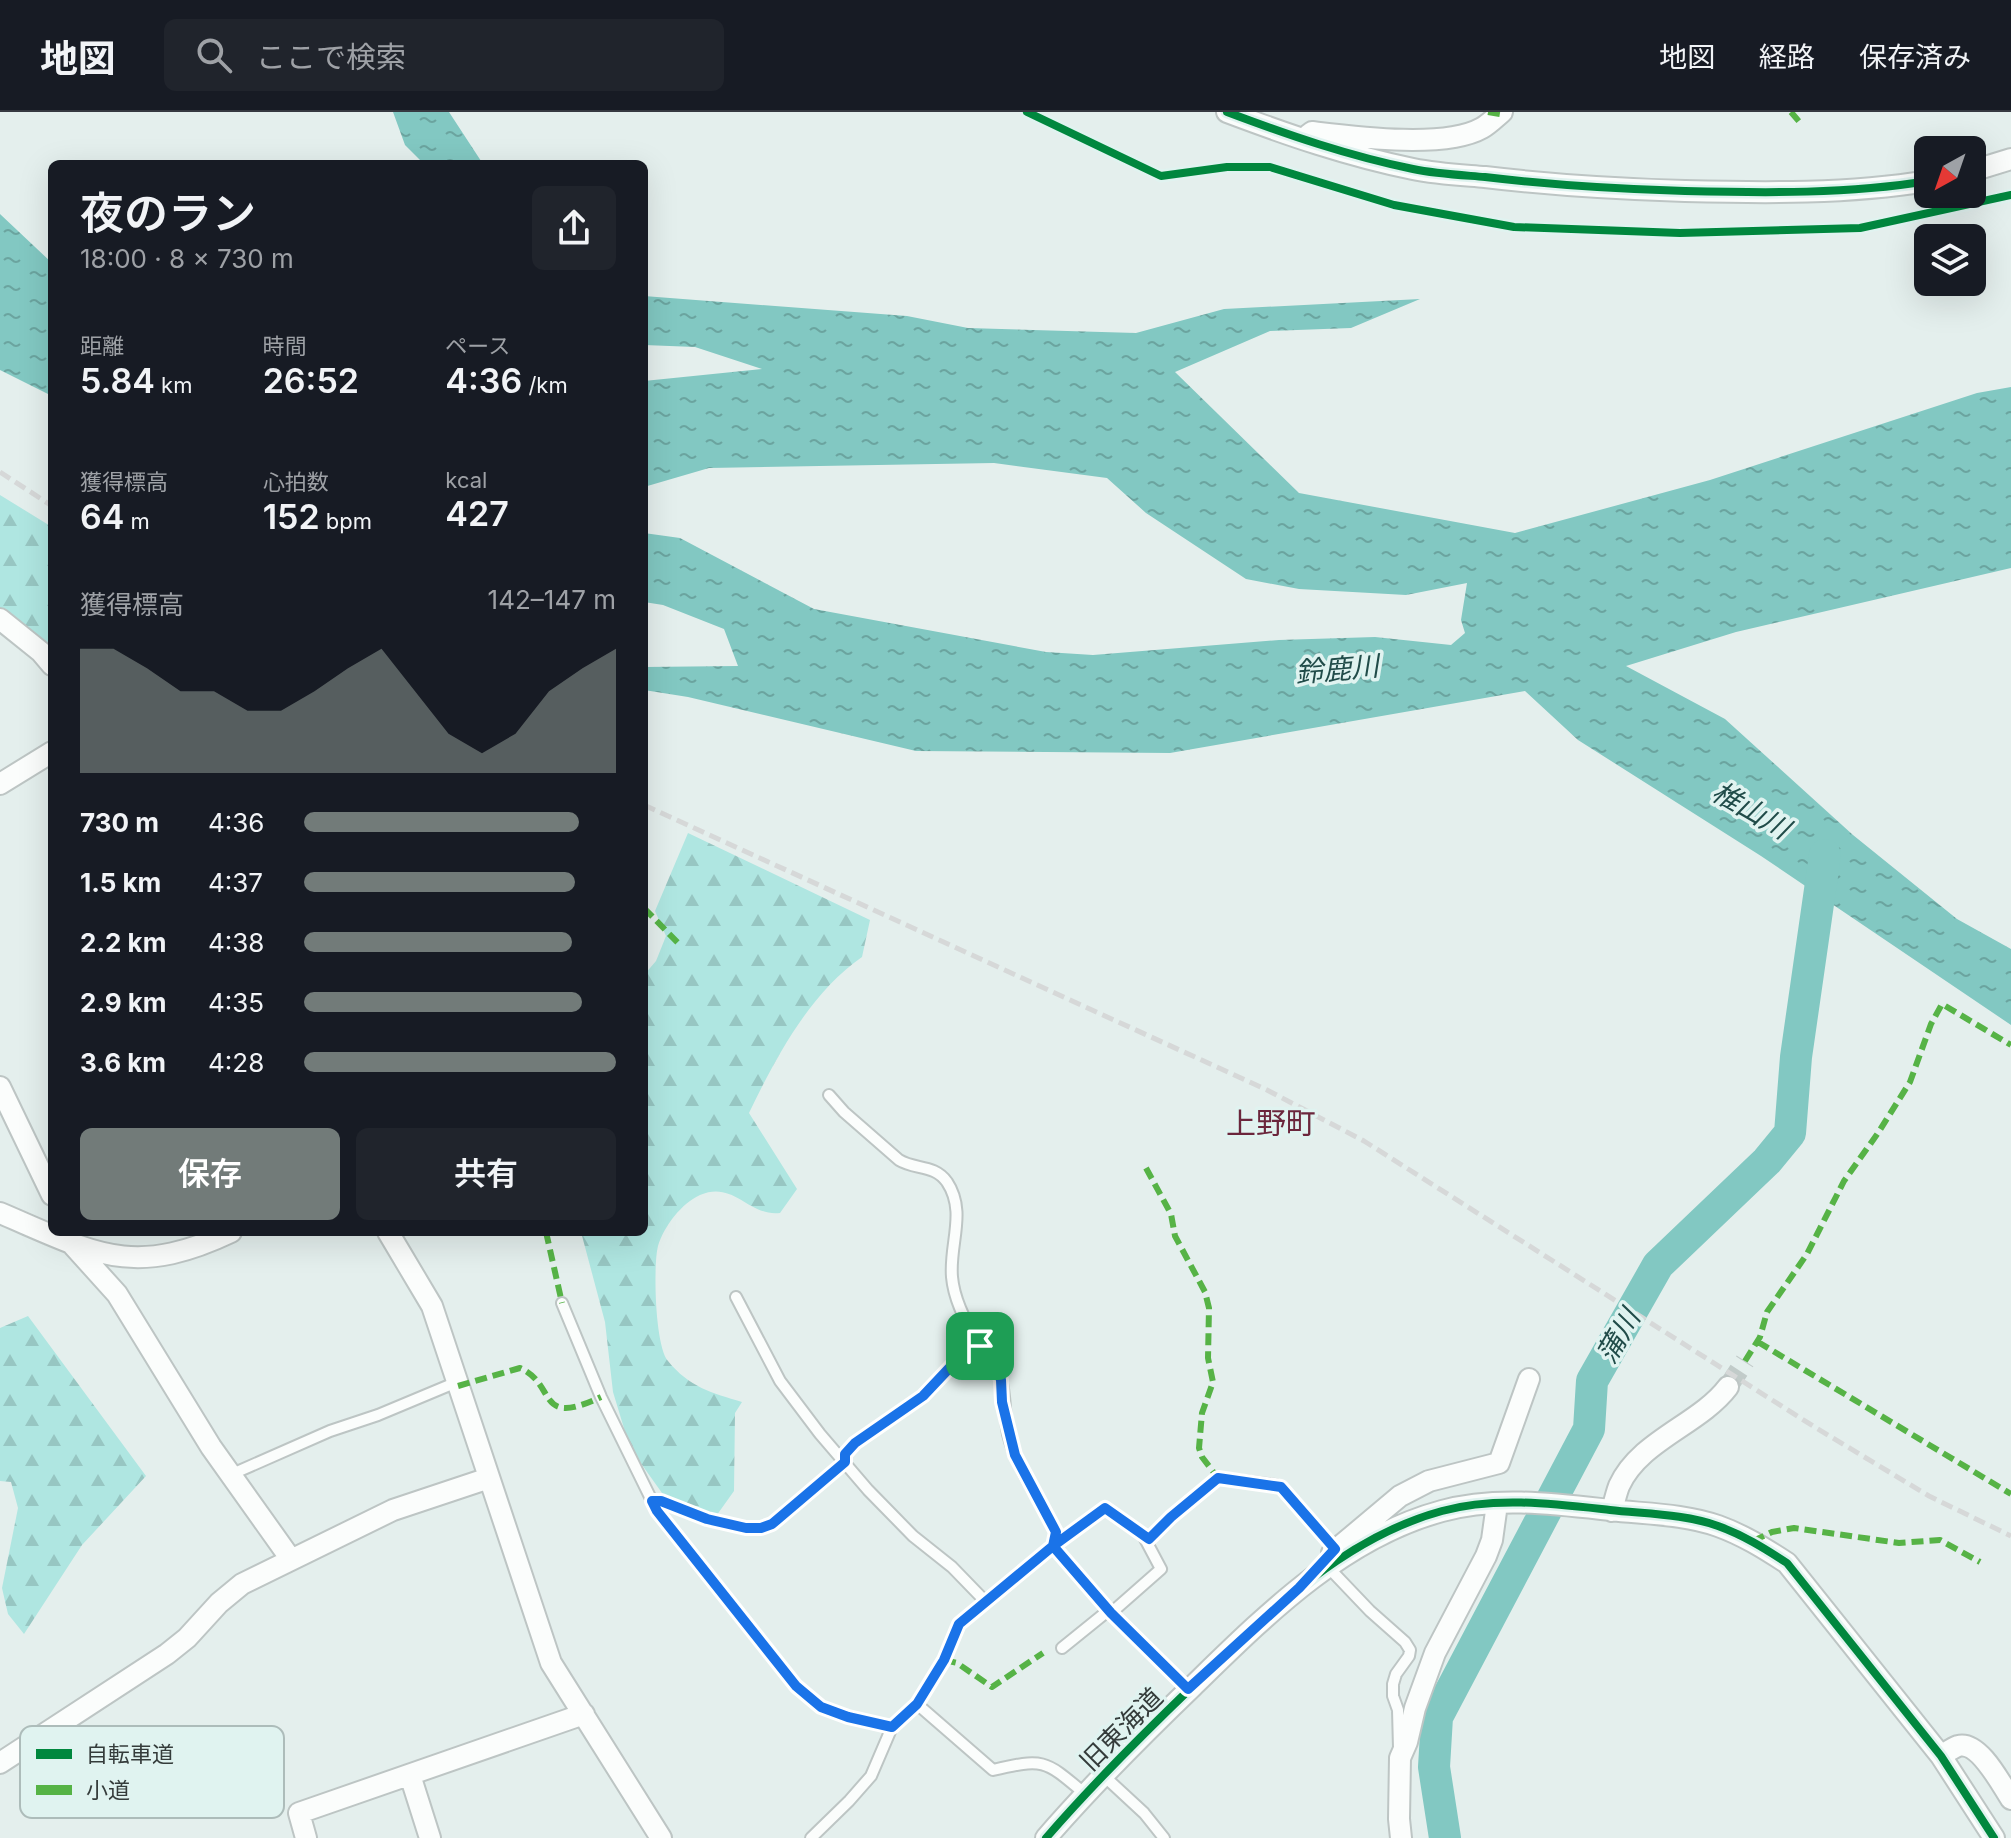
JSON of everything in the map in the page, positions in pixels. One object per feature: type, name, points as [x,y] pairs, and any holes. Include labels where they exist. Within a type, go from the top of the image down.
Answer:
[{"type":"street","points":[[1227,112],[1301,140],[1416,170],[1614,189],[1814,192],[1914,183]]},
{"type":"street","points":[[1301,140],[1312,132],[1367,139],[1464,134],[1481,128],[1502,112]]},
{"type":"street","points":[[1986,167],[2011,159]]},
{"type":"street","points":[[0,619],[48,660]]},
{"type":"street","points":[[0,784],[48,754]]},
{"type":"street","points":[[0,1087],[48,1187]]},
{"type":"street","points":[[0,1213],[48,1230]]},
{"type":"street","points":[[69,1238],[100,1254],[144,1259],[173,1255],[223,1236]]},
{"type":"street","points":[[390,1236],[432,1306],[551,1663],[661,1838]]},
{"type":"street","points":[[69,1238],[117,1294],[230,1475],[290,1558]]},
{"type":"street","points":[[1332,1558],[1400,1496],[1429,1481],[1499,1463],[1529,1379]]},
{"type":"street","points":[[1612,1511],[1619,1485],[1640,1458],[1712,1405],[1728,1387]]},
{"type":"street","points":[[57,1726],[167,1654],[242,1584],[393,1510],[489,1478]]},
{"type":"street","points":[[1401,1838],[1400,1758],[1435,1653],[1486,1556],[1502,1503]]},
{"type":"street","name":"旧東海道","points":[[1046,1838],[1084,1793],[1188,1689],[1332,1558],[1400,1525],[1445,1510],[1502,1503],[1589,1508],[1715,1524],[1753,1541],[1787,1563],[1941,1756],[1994,1838]]},
{"type":"street","points":[[306,1838],[299,1813],[584,1714]]},
{"type":"street","points":[[1941,1756],[1956,1746],[1968,1745],[1978,1752],[2011,1799]]},
{"type":"street","points":[[0,1763],[20,1750]]},
{"type":"street","points":[[410,1775],[430,1838]]},
{"type":"lane","points":[[829,1095],[899,1160],[933,1169],[947,1182],[956,1202],[957,1215],[952,1278],[960,1305],[980,1346],[997,1369],[1008,1434],[1015,1455],[1056,1532],[1053,1546]]},
{"type":"lane","points":[[736,1297],[780,1381],[845,1462],[913,1536],[952,1567],[984,1600]]},
{"type":"lane","points":[[562,1303],[601,1397],[657,1511],[796,1686],[821,1707],[892,1727]]},
{"type":"lane","points":[[652,1501],[661,1501],[707,1519],[746,1528],[772,1524],[845,1462],[845,1454],[855,1443],[923,1396],[956,1361],[980,1346]]},
{"type":"lane","points":[[230,1475],[330,1431],[457,1382]]},
{"type":"lane","points":[[811,1838],[871,1776],[892,1727],[917,1704],[944,1660],[959,1624],[984,1600],[1105,1508],[1149,1539],[1218,1478],[1281,1487],[1370,1611],[1405,1642],[1410,1650],[1409,1656],[1393,1684],[1398,1710],[1400,1758]]},
{"type":"lane","points":[[1062,1648],[1161,1569],[1143,1534]]},
{"type":"lane","points":[[1053,1546],[1110,1611],[1188,1689]]},
{"type":"lane","points":[[917,1704],[993,1770],[1035,1762],[1052,1766],[1084,1793]]},
{"type":"lane","points":[[1103,1775],[1144,1813],[1164,1838]]},
{"type":"green space","points":[[0,495],[48,525],[48,657],[0,619]]},
{"type":"green space","points":[[688,833],[870,920],[862,957],[843,972],[811,1007],[783,1049],[749,1113],[797,1189],[780,1213],[759,1210],[722,1192],[700,1195],[674,1216],[658,1246],[658,1323],[668,1361],[693,1383],[742,1402],[735,1413],[734,1491],[709,1526],[662,1493],[630,1448],[613,1392],[605,1322],[582,1236],[648,1236],[648,970],[656,961],[666,936],[655,911]]},
{"type":"green space","points":[[28,1316],[146,1476],[82,1545],[24,1634],[8,1614],[2,1588],[18,1508],[11,1482],[0,1481],[0,1328]]},
{"type":"water","points":[[393,112],[449,112],[480,160],[420,160],[405,145]]},
{"type":"water","points":[[0,214],[48,259],[48,394],[0,370]]},
{"type":"water","points":[[648,296],[907,316],[968,328],[1136,333],[1224,309],[1420,299],[1351,328],[1270,331],[1175,372],[1299,493],[1515,533],[1710,480],[1977,393],[2011,387],[2011,568],[1736,632],[1626,666],[1725,719],[1853,835],[1957,919],[2011,949],[2011,1025],[1761,856],[1578,740],[1525,691],[1170,753],[916,751],[688,697],[648,691],[648,667],[738,666],[724,629],[663,605],[648,603],[648,534],[680,538],[814,609],[1046,652],[1093,655],[1279,640],[1375,637],[1451,645],[1465,633],[1461,620],[1467,583],[1406,595],[1299,589],[1246,579],[1146,513],[1107,478],[994,463],[709,468],[648,486],[648,381],[762,369],[695,347],[648,345]]},
{"type":"waterway","name":"蒲川","points":[[1445,1838],[1434,1767],[1437,1717],[1589,1429],[1592,1381],[1658,1265],[1767,1161],[1790,1133],[1796,1057],[1825,855]]},
{"type":"tunnel","points":[[1728,1387],[1745,1361]]},
{"type":"railway","points":[[0,472],[48,503]]},
{"type":"railway","points":[[648,807],[1267,1090],[1364,1141],[1813,1426],[1929,1496],[2011,1536]]},
{"type":"marked path","points":[[1488,112],[1500,114]]},
{"type":"marked path","points":[[1791,112],[1802,125]]},
{"type":"marked path","points":[[648,912],[680,945]]},
{"type":"marked path","points":[[1745,1361],[1760,1337],[1767,1312],[1807,1254],[1844,1181],[1910,1082],[1931,1024],[1942,1004],[2011,1045]]},
{"type":"marked path","points":[[1146,1168],[1171,1214],[1175,1236],[1205,1292],[1209,1308],[1208,1358],[1213,1382],[1202,1413],[1199,1448],[1218,1478]]},
{"type":"marked path","points":[[547,1236],[562,1303]]},
{"type":"marked path","points":[[1758,1342],[2011,1494]]},
{"type":"marked path","points":[[458,1386],[520,1368],[532,1375],[556,1406],[566,1408],[601,1397]]},
{"type":"marked path","points":[[1753,1541],[1772,1532],[1794,1528],[1899,1543],[1940,1540],[1980,1562]]},
{"type":"marked path","points":[[944,1660],[957,1663],[992,1687],[1043,1653]]},
{"type":"cycle path","points":[[1027,112],[1161,176],[1227,167],[1270,167],[1394,205],[1514,227],[1680,233],[1860,228],[2011,195]]},
{"type":"cycle path","points":[[1227,112],[1342,151],[1389,164],[1449,174],[1585,186],[1715,192],[1837,190],[1914,183]]},
{"type":"cycle path","points":[[1046,1838],[1155,1723],[1248,1633],[1307,1582],[1371,1540],[1406,1523],[1462,1506],[1504,1503],[1568,1506],[1692,1519],[1736,1533],[1787,1563],[1941,1756],[1994,1838]]},
{"type":"district","name":"上野町","points":[[1271,1123]]},
{"type":"route","points":[[980,1346],[956,1361],[923,1396],[855,1443],[845,1454],[845,1462],[772,1524],[746,1528],[707,1519],[661,1501],[652,1501],[796,1686],[821,1707],[892,1727],[917,1704],[944,1660],[959,1624],[984,1600],[1053,1546],[1111,1613],[1188,1689],[1299,1588],[1335,1549],[1281,1487],[1218,1478],[1149,1539],[1105,1508],[1053,1546],[1056,1532],[1015,1455],[1008,1434],[997,1369],[980,1346]]},
{"type":"water label","name":"鈴鹿川","points":[[1337,669]]},
{"type":"water label","name":"椎山川","points":[[1751,810]]}]
